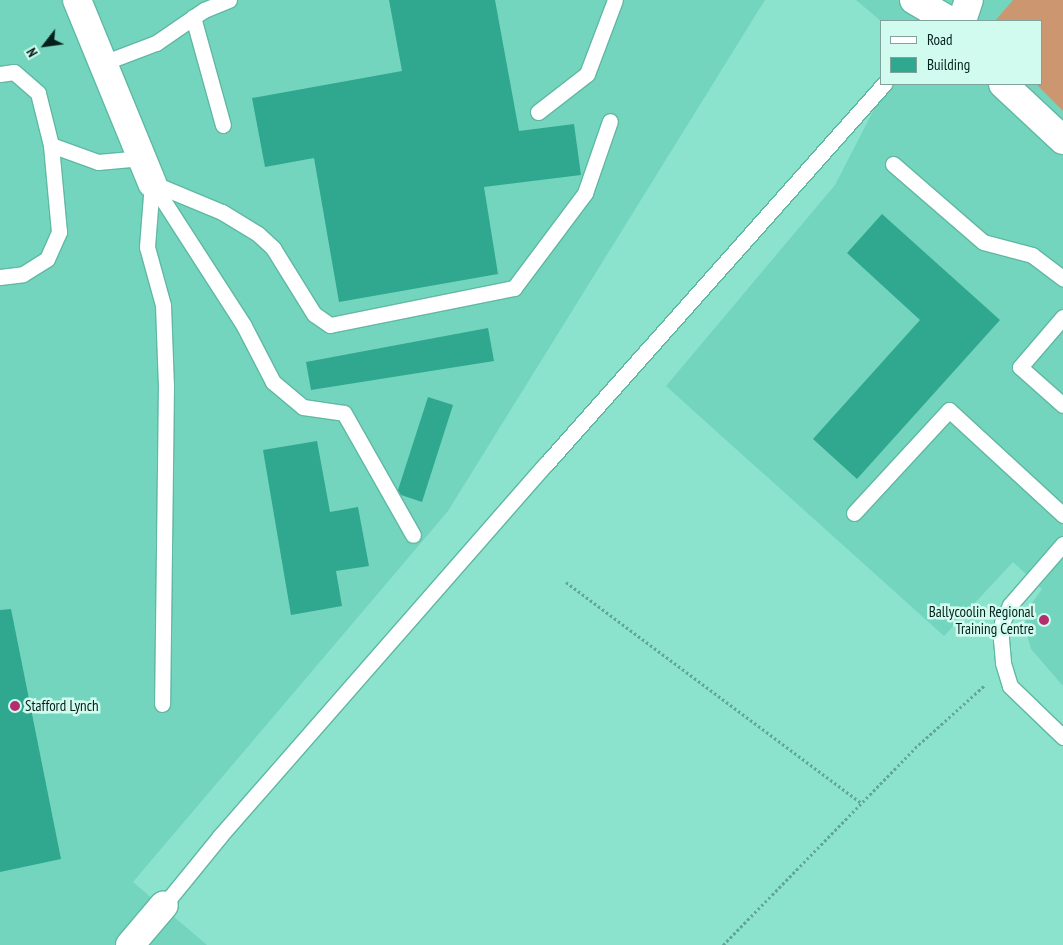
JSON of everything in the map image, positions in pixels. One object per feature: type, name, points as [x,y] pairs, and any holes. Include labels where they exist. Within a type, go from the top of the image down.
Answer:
[{"type":"street","points":[[77,0],[152,183]]},
{"type":"street","points":[[914,0],[948,20]]},
{"type":"street","points":[[962,20],[969,0]]},
{"type":"street","points":[[1004,85],[1063,140]]},
{"type":"street","points":[[133,944],[164,905]]},
{"type":"lane","points":[[103,63],[156,43],[194,17],[229,0]]},
{"type":"lane","points":[[538,112],[587,74],[615,0]]},
{"type":"lane","points":[[194,17],[223,124]]},
{"type":"lane","points":[[0,74],[14,72],[38,93],[51,145],[59,232],[47,260],[23,274],[0,277]]},
{"type":"lane","points":[[164,905],[220,836],[546,464],[883,85]]},
{"type":"lane","points":[[152,183],[222,212],[258,234],[273,248],[314,314],[330,325],[514,288],[585,193],[610,121]]},
{"type":"lane","points":[[51,145],[98,162],[142,158]]},
{"type":"lane","points":[[893,164],[982,242],[1032,255],[1063,278]]},
{"type":"lane","points":[[152,183],[244,326],[273,382],[303,407],[344,413],[413,535]]},
{"type":"lane","points":[[152,183],[147,247],[163,305],[166,386],[162,704]]},
{"type":"lane","points":[[1063,317],[1020,367],[1063,405]]},
{"type":"lane","points":[[854,513],[949,410],[1063,514]]},
{"type":"lane","points":[[1063,544],[1010,605],[1002,623],[1003,663],[1010,686],[1063,737]]},
{"type":"path","points":[[566,582],[861,803]]},
{"type":"path","points":[[723,945],[915,748],[980,691],[1003,663]]},
{"type":"shaded area","points":[[0,0],[765,0],[448,511],[133,882],[207,945],[0,945]]},
{"type":"shaded area","points":[[856,0],[1063,0],[1063,686],[1031,649],[1025,628],[1026,611],[1042,589],[1013,562],[944,636],[666,386],[835,185],[886,85],[1043,85],[1043,20],[880,20]]},
{"type":"shaded area","points":[[1013,0],[1063,0],[1063,111],[1037,85],[1043,85],[1043,20],[996,20]]},
{"type":"building","points":[[389,0],[495,0],[519,131],[574,124],[581,175],[484,187],[498,274],[339,302],[314,158],[265,167],[252,98],[402,71]]},
{"type":"building","points":[[882,214],[1000,320],[857,479],[813,439],[920,320],[847,253]]},
{"type":"building","points":[[488,328],[494,361],[311,390],[306,362]]},
{"type":"building","points":[[428,397],[453,405],[422,502],[401,495],[398,490]]},
{"type":"building","points":[[317,441],[330,512],[358,507],[369,566],[336,571],[342,606],[291,615],[263,450]]},
{"type":"building","name":"Stafford Lynch","points":[[11,609],[61,859],[0,872],[0,610]]},
{"type":"place","name":"Ballycoolin Regional Training Centre","points":[[1044,620]]},
{"type":"place","name":"Stafford Lynch","points":[[15,706]]}]
